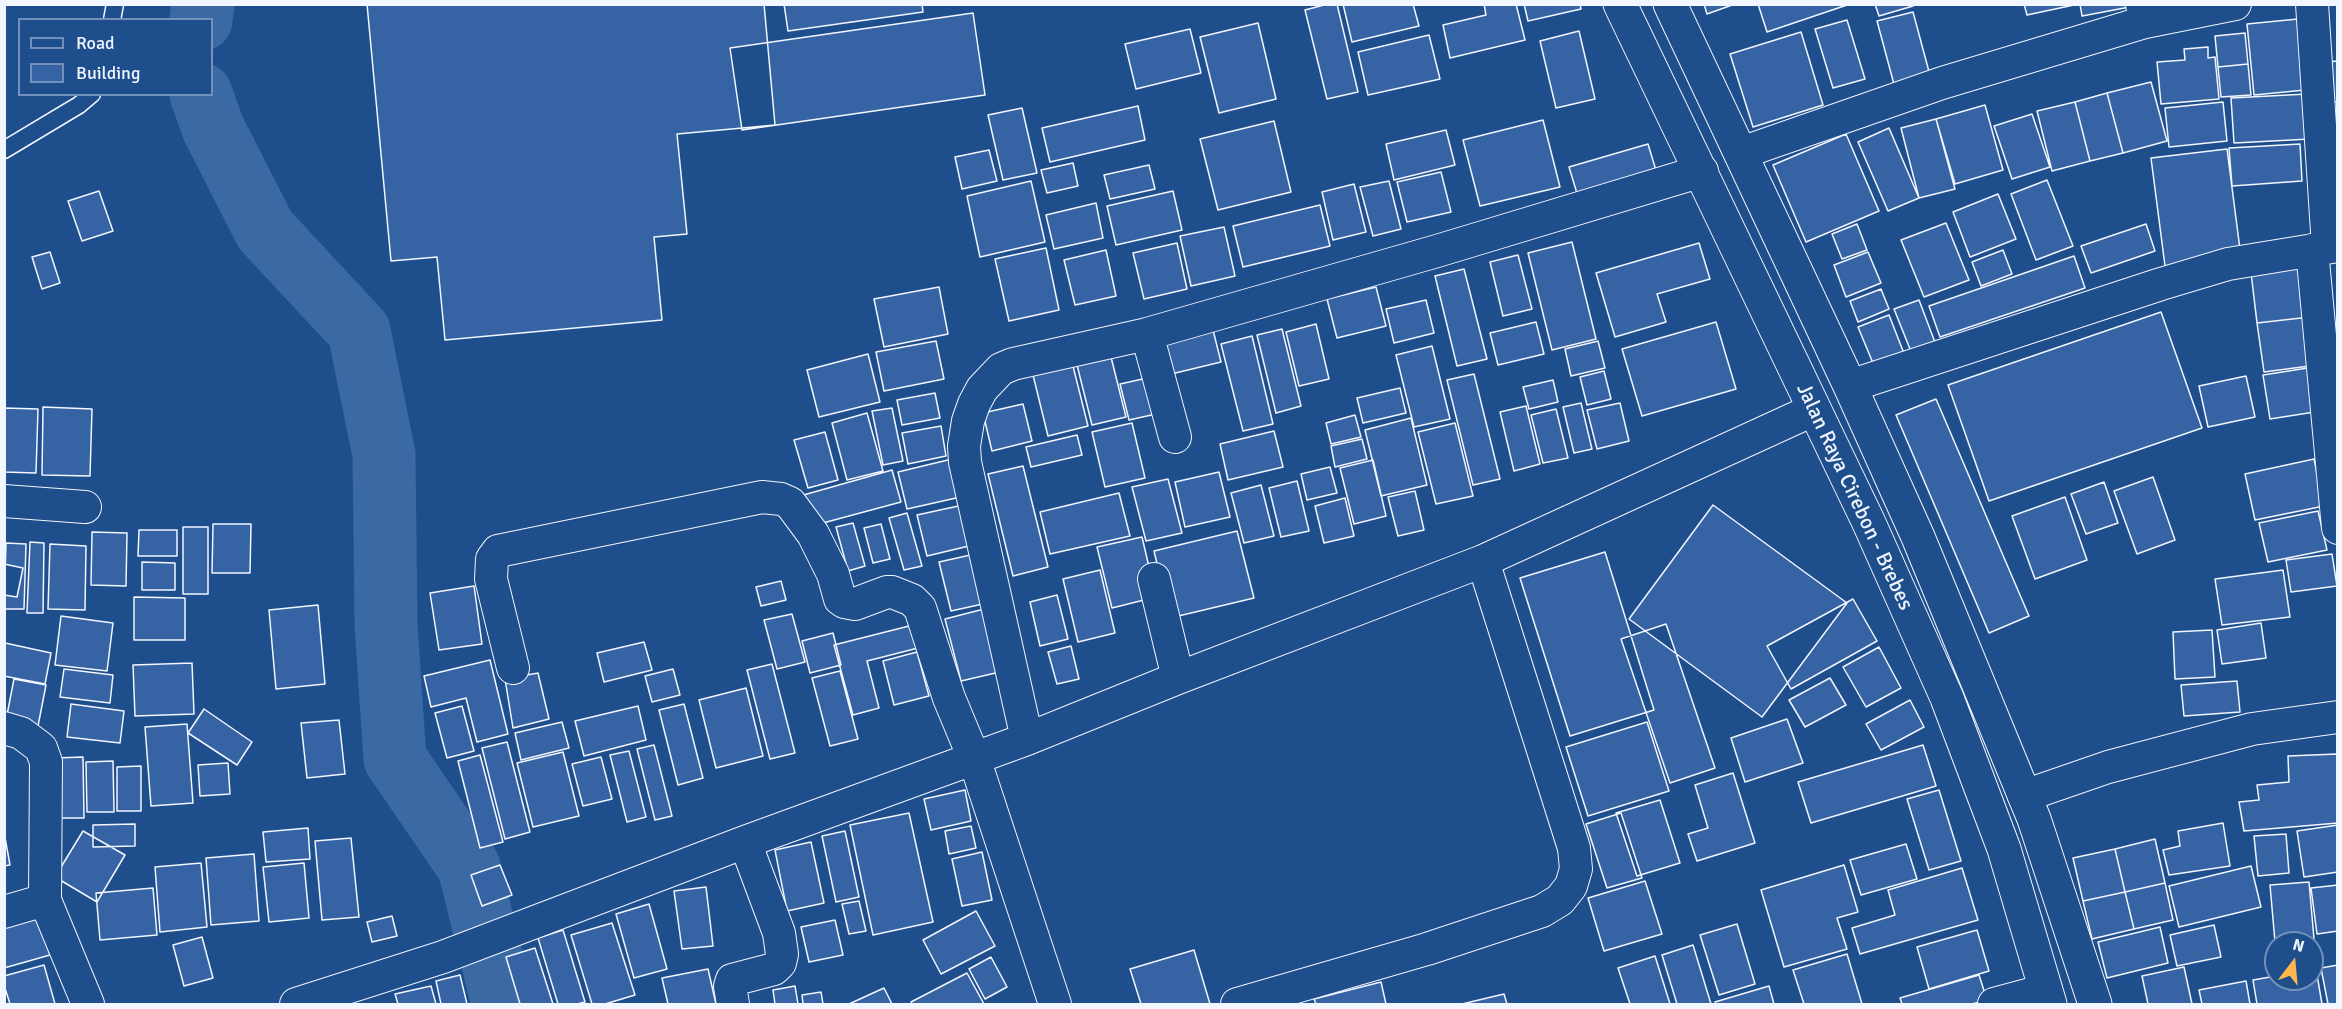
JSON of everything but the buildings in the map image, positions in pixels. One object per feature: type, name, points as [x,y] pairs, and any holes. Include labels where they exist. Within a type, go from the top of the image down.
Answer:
[{"type":"highway","name":"Jalan Raya Cirebon - Brebes","points":[[1620,4],[1869,523],[1947,698],[2004,849],[2048,997]]},
{"type":"highway","name":"Jalan Raya Cirebon - Brebes","points":[[1670,4],[1905,508],[2034,819],[2095,1005]]},
{"type":"highway","points":[[1702,171],[1741,153]]},
{"type":"highway","points":[[1869,523],[1905,508]]},
{"type":"highway","points":[[1988,807],[2024,796]]},
{"type":"street","points":[[1741,153],[2143,13],[2235,4]]},
{"type":"street","points":[[2312,4],[2326,248],[2337,528]]},
{"type":"street","points":[[1027,739],[965,462],[964,446],[968,421],[982,390],[1001,369],[1013,364],[1147,334],[1437,251],[1702,171]]},
{"type":"street","points":[[1850,386],[2228,264],[2326,248]]},
{"type":"street","points":[[1147,334],[1175,437]]},
{"type":"street","points":[[296,1005],[443,957],[745,842],[1027,739],[1178,678],[1483,561],[1813,410]]},
{"type":"street","points":[[513,668],[491,579],[492,559],[498,551],[762,497],[781,499],[790,503],[813,534],[833,574],[840,599],[855,604],[892,592],[912,600],[920,608],[949,698],[974,758],[1055,1005]]},
{"type":"street","points":[[4,501],[85,507]]},
{"type":"street","points":[[1237,1005],[1426,949],[1542,911],[1560,900],[1571,886],[1576,869],[1574,848],[1483,561]]},
{"type":"street","points":[[1154,579],[1178,678]]},
{"type":"street","points":[[2024,796],[2108,767],[2252,729],[2337,717]]},
{"type":"street","points":[[4,728],[21,733],[41,748],[46,762],[48,794],[45,900],[88,1005]]},
{"type":"street","points":[[733,1005],[730,986],[732,980],[774,969],[780,963],[782,954],[779,933],[745,842]]},
{"type":"street","points":[[4,912],[45,900]]},
{"type":"street","points":[[1994,1005],[2048,997]]},
{"type":"lane","points":[[4,150],[79,105],[90,96]]},
{"type":"waterway","points":[[201,18],[203,4]]},
{"type":"waterway","points":[[202,96],[213,128],[265,230],[359,331],[384,455],[386,624],[395,759],[469,867],[503,1004]]}]
